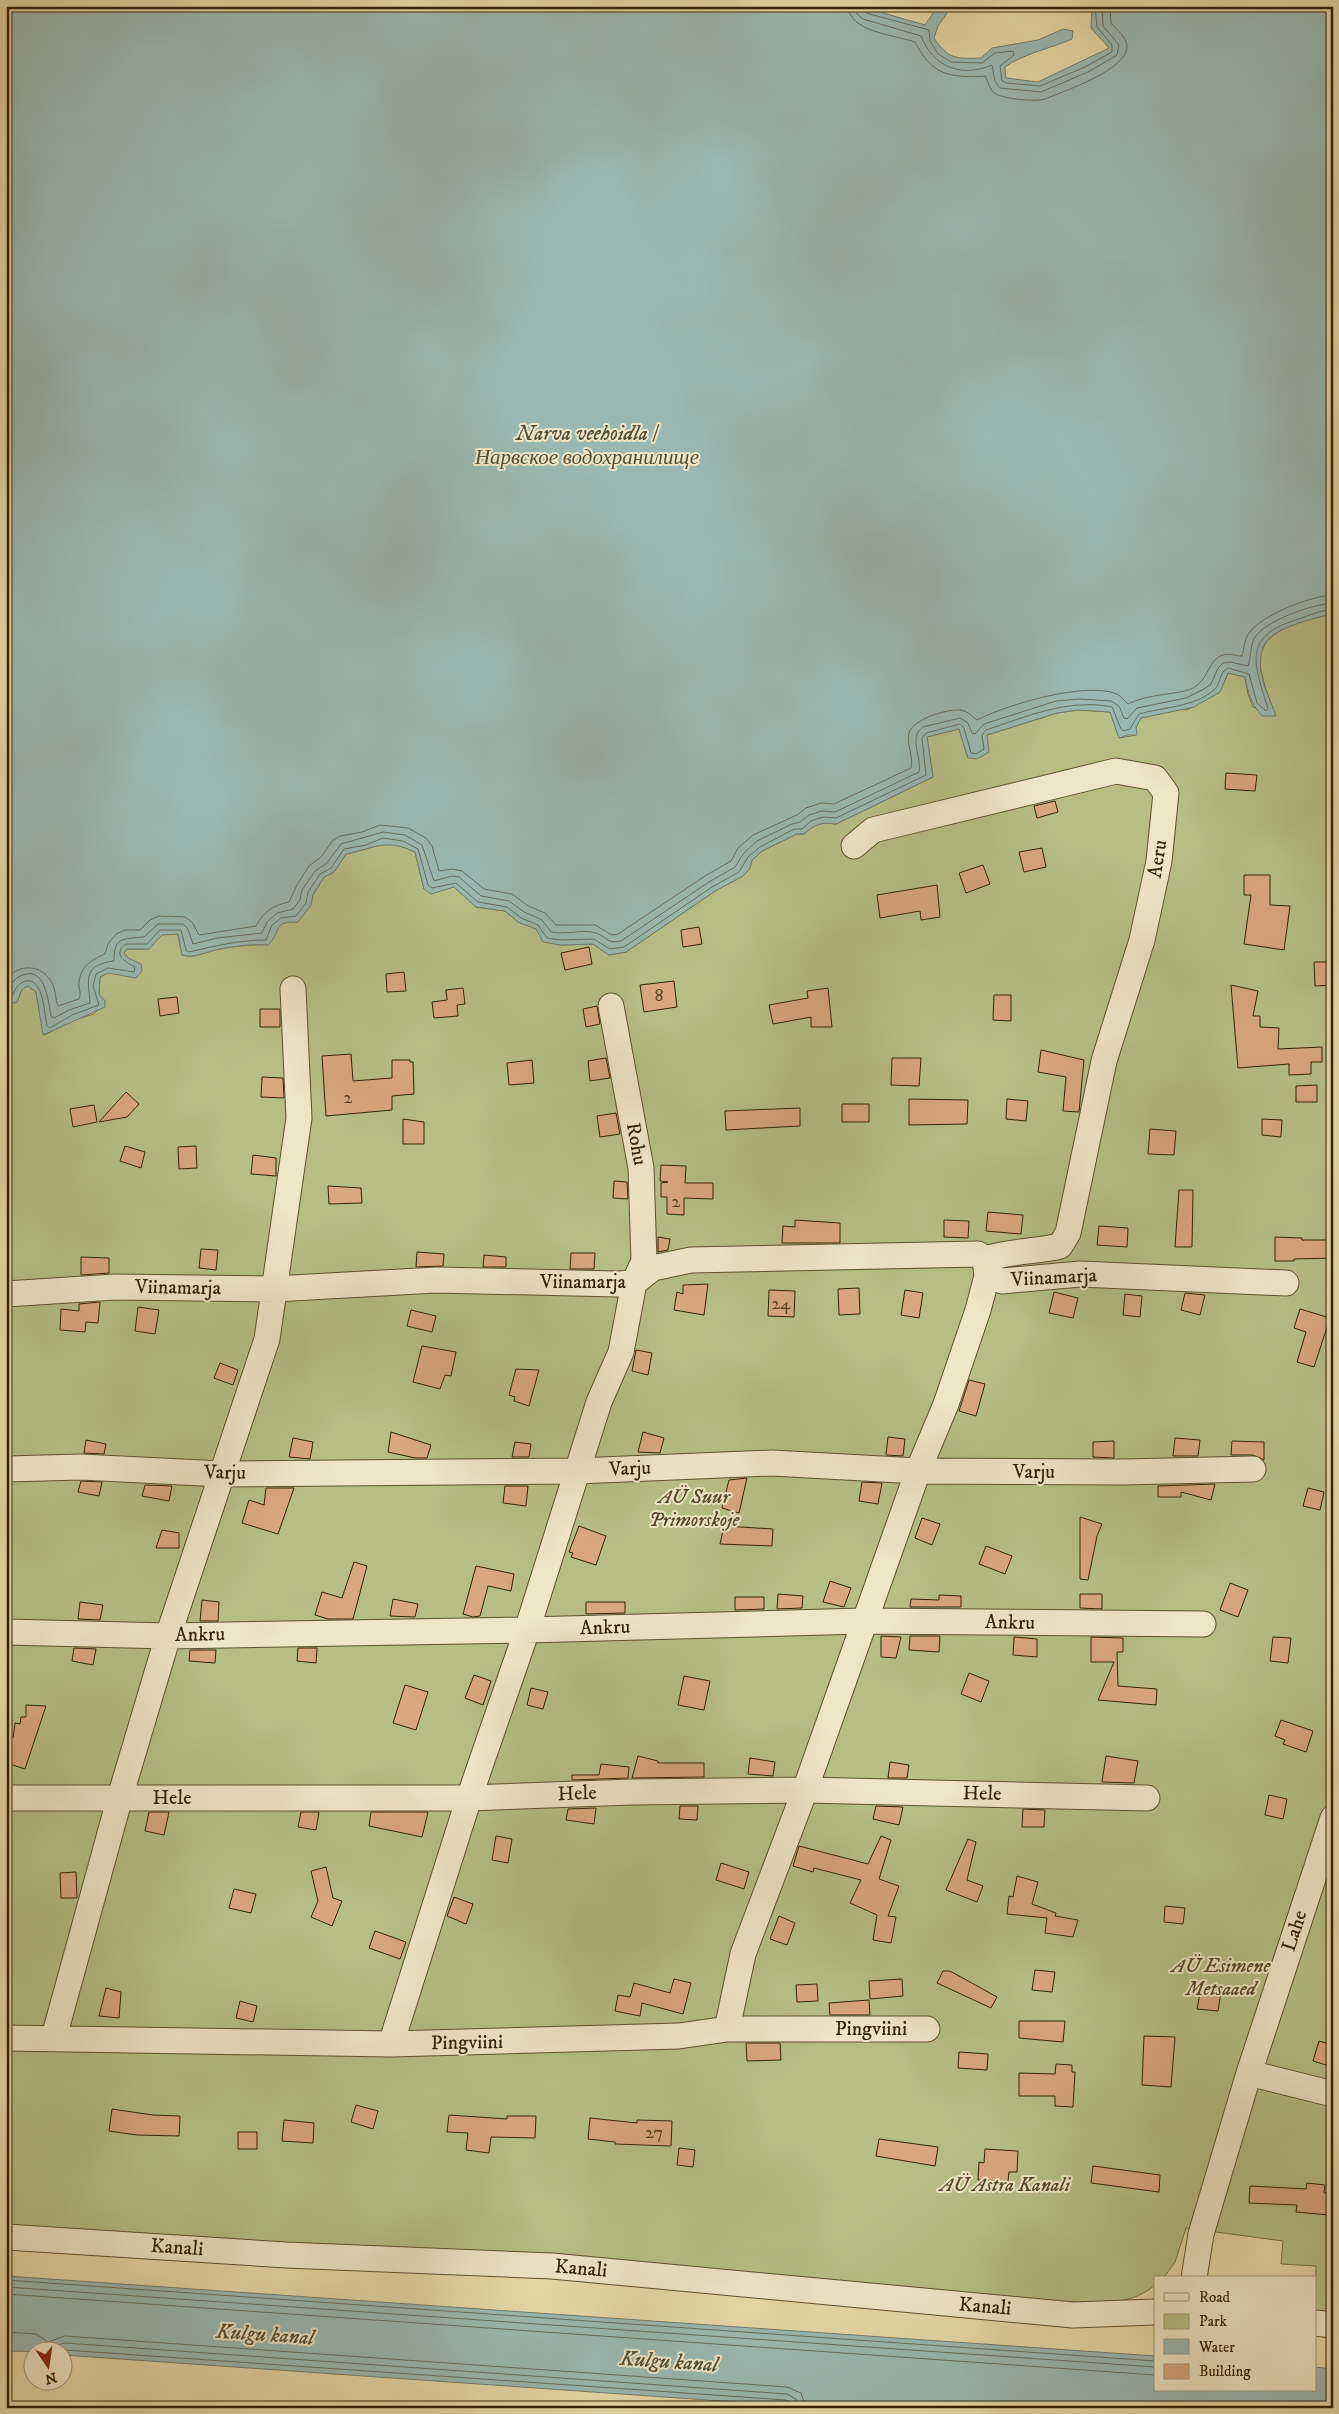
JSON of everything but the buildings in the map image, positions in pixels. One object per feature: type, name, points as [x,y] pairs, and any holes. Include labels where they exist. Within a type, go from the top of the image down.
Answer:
[{"type":"street","name":"Aeru","points":[[854,846],[873,830],[1116,771],[1155,778],[1166,793],[1159,861],[1142,940],[1104,1061],[1068,1233],[1060,1246],[1006,1254],[986,1268]]},
{"type":"street","points":[[54,2038],[120,1798],[168,1636],[267,1339],[299,1118],[293,989]]},
{"type":"street","name":"Rohu","points":[[391,2044],[469,1798],[527,1630],[599,1402],[621,1352],[634,1283],[644,1261],[641,1168],[611,1006]]},
{"type":"street","name":"Viinamarja","points":[[6,1294],[115,1287],[274,1289],[436,1280],[634,1283],[652,1268],[691,1260],[978,1254],[986,1268],[1002,1280],[1080,1274],[1286,1283]]},
{"type":"street","points":[[727,2030],[742,1954],[805,1790],[863,1621],[918,1471],[946,1404],[978,1310],[986,1268]]},
{"type":"street","name":"Varju","points":[[6,1469],[81,1467],[222,1474],[577,1471],[772,1463],[918,1471],[1124,1472],[1253,1469]]},
{"type":"street","name":"Ankru","points":[[6,1632],[168,1636],[527,1630],[863,1621],[1203,1624]]},
{"type":"street","name":"Hele","points":[[6,1798],[469,1798],[632,1792],[805,1790],[1147,1798]]},
{"type":"street","name":"Lahe","points":[[1194,2276],[1201,2234],[1249,2074],[1333,1818]]},
{"type":"street","name":"Pingviini","points":[[6,2038],[391,2044],[679,2036],[727,2030],[926,2029]]},
{"type":"street","points":[[1249,2074],[1333,2094]]},
{"type":"street","name":"Kanali","points":[[6,2237],[286,2255],[552,2266],[1073,2315],[1154,2312]]},
{"type":"street","points":[[1316,2324],[1333,2325]]},
{"type":"green space","name":"AÜ Suur Primorskoje","points":[[1333,613],[1333,2317],[1316,2315],[1316,2266],[1281,2264],[1283,2241],[1186,2228],[1175,2262],[1165,2276],[1154,2276],[1154,2286],[1132,2298],[1095,2303],[1056,2302],[6,2231],[6,1000],[14,1003],[17,1002],[22,991],[28,986],[36,992],[44,1035],[74,1020],[94,1014],[105,1001],[99,994],[100,977],[128,958],[124,953],[127,949],[149,949],[162,934],[178,934],[182,955],[187,956],[238,946],[268,945],[280,925],[298,922],[311,905],[313,895],[324,877],[334,872],[346,854],[387,844],[415,852],[424,889],[454,887],[476,907],[505,911],[518,922],[536,929],[560,945],[593,944],[609,955],[626,952],[715,891],[743,876],[750,868],[752,860],[762,851],[797,834],[804,834],[818,824],[836,824],[933,777],[927,737],[959,729],[968,758],[987,735],[1057,713],[1078,710],[1110,712],[1119,738],[1136,735],[1136,727],[1141,718],[1181,709],[1187,710],[1220,692],[1228,673],[1245,677],[1253,707],[1275,715],[1262,675],[1260,660],[1264,647],[1281,630]]},
{"type":"water","name":"Narva veehoidla / Нарвское водохранилище","points":[[6,6],[859,6],[925,25],[938,6],[952,6],[938,26],[934,38],[948,54],[959,58],[981,58],[992,48],[1038,40],[1063,29],[1073,31],[1072,39],[1029,55],[1005,67],[1006,78],[1038,82],[1109,48],[1091,28],[1092,10],[1089,6],[1333,6],[1333,613],[1305,621],[1276,633],[1264,645],[1261,658],[1261,672],[1276,716],[1262,716],[1250,698],[1245,677],[1228,673],[1220,692],[1194,707],[1141,718],[1136,727],[1137,735],[1119,738],[1110,712],[1078,710],[1057,713],[987,735],[989,752],[977,759],[968,758],[959,729],[927,737],[933,777],[836,824],[818,824],[804,834],[797,834],[762,851],[752,860],[750,868],[743,876],[715,891],[626,952],[609,955],[593,944],[560,945],[543,942],[536,929],[518,922],[505,911],[476,907],[454,887],[431,894],[424,889],[415,852],[388,845],[346,854],[334,872],[324,877],[313,894],[311,905],[298,922],[280,925],[268,945],[238,946],[187,956],[182,955],[178,934],[162,935],[149,949],[127,949],[124,953],[128,958],[141,964],[142,971],[136,978],[108,973],[100,977],[99,994],[105,1001],[105,1007],[43,1035],[36,992],[28,986],[22,991],[17,1002],[14,1003],[6,1000]]},
{"type":"water","name":"Kulgu kanal","points":[[6,2276],[1154,2356],[1154,2392],[1316,2392],[1316,2367],[1333,2369],[1333,2408],[822,2408],[72,2356],[72,2342],[22,2342],[22,2351],[6,2351]]},
{"type":"park label","name":"AÜ Esimene Metsaaed","points":[[1221,1978]]},
{"type":"park label","name":"AÜ Astra Kanali","points":[[1005,2185]]}]
